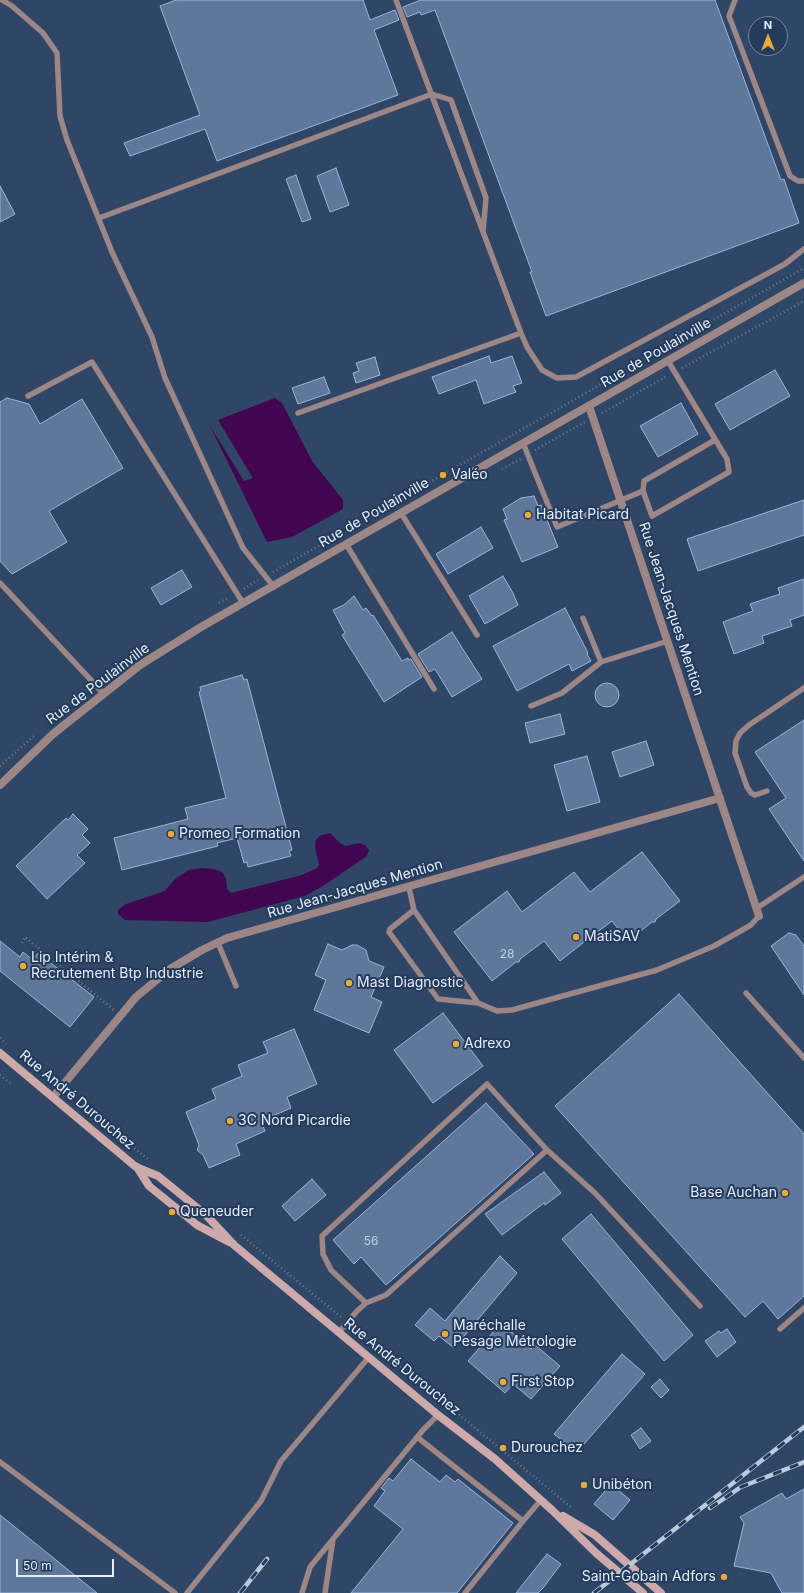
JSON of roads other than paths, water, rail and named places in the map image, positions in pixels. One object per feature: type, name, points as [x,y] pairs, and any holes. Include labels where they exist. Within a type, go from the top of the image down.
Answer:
[{"type":"main road","name":"Rue André Durouchez","points":[[0,1053],[136,1166],[158,1176],[201,1210],[234,1245],[438,1415],[495,1459],[552,1510],[596,1553],[643,1593]]},
{"type":"main road","name":"Rue André Durouchez","points":[[136,1166],[149,1186],[197,1225],[234,1245]]},
{"type":"main road","name":"Rue André Durouchez","points":[[552,1510],[596,1535],[661,1593]]},
{"type":"street","name":"Rue de Poulainville","points":[[0,784],[53,734],[140,665],[200,627],[274,587],[346,544],[804,283]]},
{"type":"street","name":"Rue Jean-Jacques Mention","points":[[589,406],[760,916]]},
{"type":"street","name":"Rue Jean-Jacques Mention","points":[[53,1097],[136,997],[170,969],[228,938],[409,888],[720,798]]},
{"type":"lane","points":[[2,0],[12,6],[42,33],[57,53],[60,116],[67,140],[112,252],[152,337],[165,378],[243,548],[274,587]]},
{"type":"lane","points":[[396,0],[521,333],[527,347],[542,370],[558,378],[576,377],[785,264],[804,249]]},
{"type":"lane","points":[[734,0],[729,16],[790,176],[798,181],[804,181]]},
{"type":"lane","points":[[99,218],[432,94],[452,100],[486,198],[483,232]]},
{"type":"lane","points":[[298,412],[521,333]]},
{"type":"lane","points":[[668,361],[727,459],[729,472],[652,516],[643,491],[644,481],[715,440]]},
{"type":"lane","points":[[28,396],[92,362],[243,603]]},
{"type":"lane","points":[[524,443],[557,527],[643,491]]},
{"type":"lane","points":[[401,513],[477,635]]},
{"type":"lane","points":[[346,544],[434,689]]},
{"type":"lane","points":[[0,583],[104,694]]},
{"type":"lane","points":[[583,618],[601,662]]},
{"type":"lane","points":[[531,706],[562,693],[601,662],[668,642]]},
{"type":"lane","points":[[767,791],[755,795],[751,793],[747,787],[735,753],[736,741],[740,733],[804,688]]},
{"type":"lane","points":[[757,908],[804,877]]},
{"type":"lane","points":[[409,888],[414,910],[478,1002]]},
{"type":"lane","points":[[414,910],[389,932],[438,999],[478,1002],[496,1011],[512,1010],[657,970],[714,946],[751,925],[760,916]]},
{"type":"lane","points":[[218,943],[236,986]]},
{"type":"lane","points":[[746,993],[804,1058]]},
{"type":"lane","points":[[366,1303],[330,1270],[323,1254],[322,1236],[487,1084],[547,1150],[596,1193],[700,1306]]},
{"type":"lane","points":[[339,1332],[366,1303],[386,1295],[547,1150]]},
{"type":"lane","points":[[780,1329],[804,1308]]},
{"type":"lane","points":[[187,1593],[261,1501],[281,1461],[369,1357]]},
{"type":"lane","points":[[302,1593],[310,1566],[417,1437],[438,1415]]},
{"type":"lane","points":[[417,1437],[523,1521]]},
{"type":"lane","points":[[0,1462],[175,1593]]},
{"type":"lane","points":[[465,1593],[541,1500]]},
{"type":"lane","points":[[325,1593],[333,1538]]},
{"type":"railway","points":[[594,1593],[804,1427]]},
{"type":"railway","points":[[710,1508],[741,1487],[804,1462]]},
{"type":"railway","points":[[240,1593],[267,1559]]},
{"type":"place","name":"Valéo","points":[[443,475]]},
{"type":"place","name":"Habitat Picard","points":[[528,515]]},
{"type":"place","name":"Promeo Formation","points":[[171,834]]},
{"type":"place","name":"MatiSAV","points":[[576,937]]},
{"type":"place","name":"Lip Intérim & Recrutement Btp Industrie","points":[[23,966]]},
{"type":"place","name":"Mast Diagnostic","points":[[349,983]]},
{"type":"place","name":"Adrexo","points":[[456,1044]]},
{"type":"place","name":"3C Nord Picardie","points":[[230,1121]]},
{"type":"place","name":"Base Auchan","points":[[785,1193]]},
{"type":"place","name":"Queneuder","points":[[172,1212]]},
{"type":"place","name":"Maréchalle Pesage Métrologie","points":[[445,1334]]},
{"type":"place","name":"First Stop","points":[[503,1382]]},
{"type":"place","name":"Durouchez","points":[[503,1448]]},
{"type":"place","name":"Unibéton","points":[[584,1485]]},
{"type":"place","name":"Saint-Gobain Adfors","points":[[724,1577]]}]
